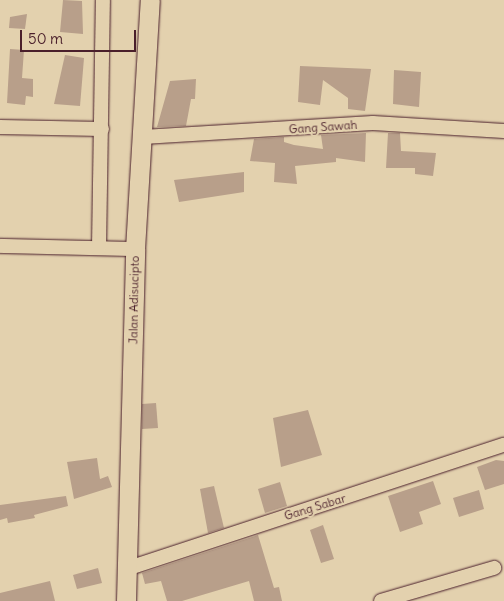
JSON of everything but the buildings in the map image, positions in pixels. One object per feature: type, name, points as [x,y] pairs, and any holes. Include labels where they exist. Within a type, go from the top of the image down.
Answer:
[{"type":"main road","name":"Jalan Adisucipto","points":[[126,601],[135,249],[150,0]]},
{"type":"street","points":[[99,248],[102,129],[102,0]]},
{"type":"street","name":"Gang Sawah","points":[[143,137],[373,124],[504,131]]},
{"type":"street","points":[[0,127],[102,129]]},
{"type":"street","points":[[0,246],[135,249]]},
{"type":"street","name":"Gang Sabar","points":[[126,569],[504,445]]},
{"type":"street","points":[[381,601],[494,568]]}]
